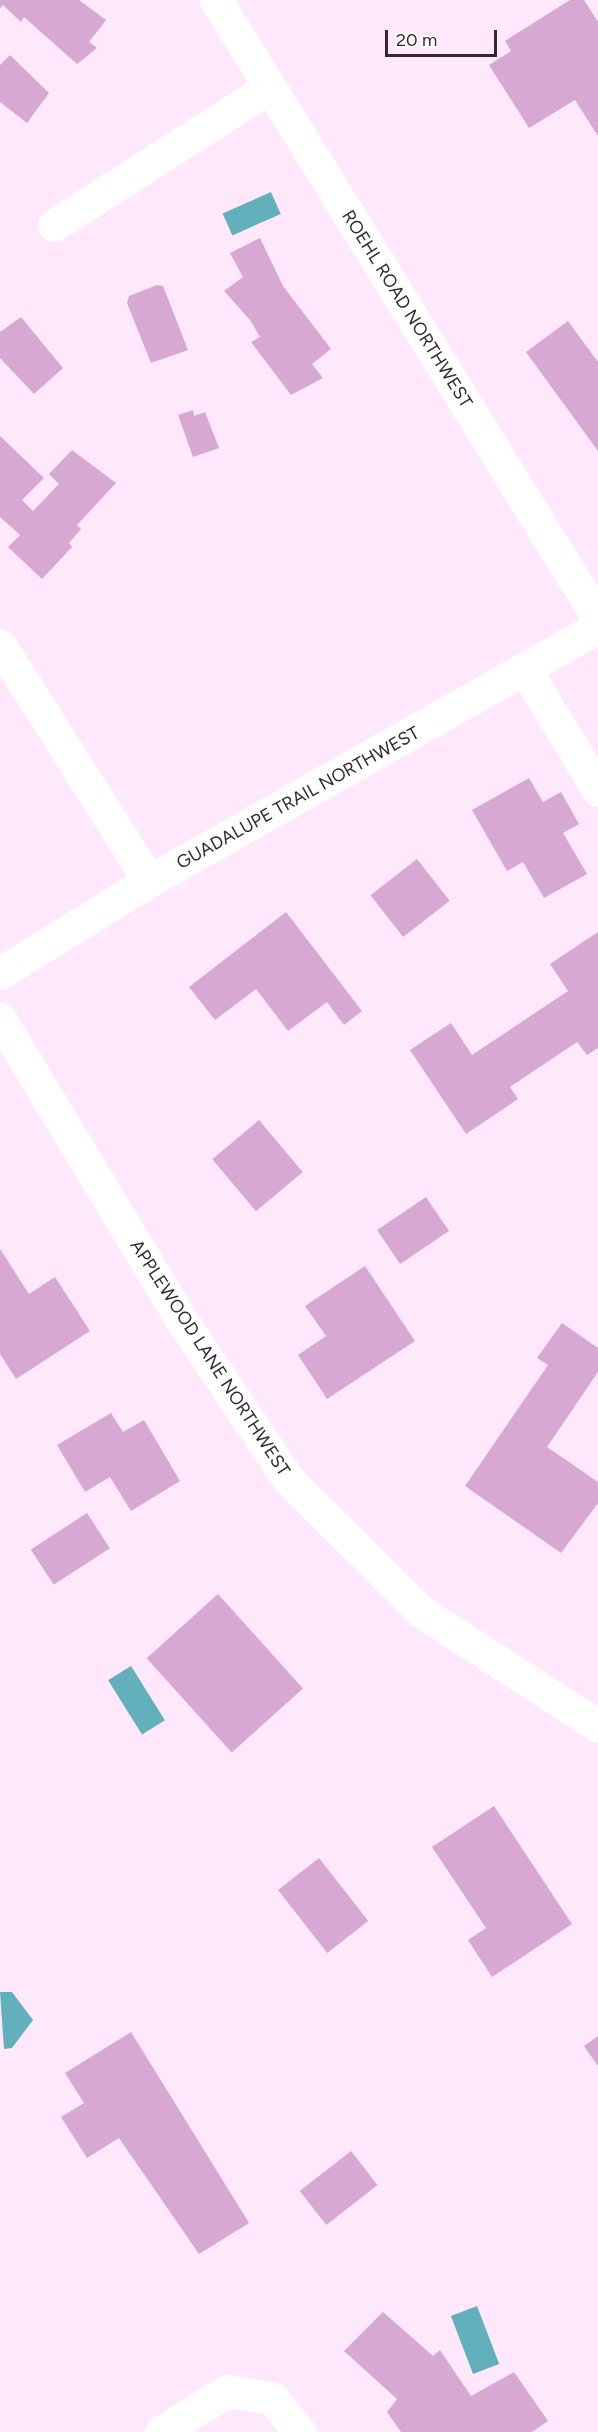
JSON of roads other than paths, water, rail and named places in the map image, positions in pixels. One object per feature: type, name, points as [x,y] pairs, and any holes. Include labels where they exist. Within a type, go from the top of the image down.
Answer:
[{"type":"street","name":"ROEHL ROAD NORTHWEST","points":[[216,0],[598,618]]},
{"type":"street","points":[[54,225],[270,87]]},
{"type":"street","name":"GUADALUPE TRAIL NORTHWEST","points":[[0,973],[149,881],[526,671],[598,627]]},
{"type":"street","points":[[0,645],[149,881]]},
{"type":"street","points":[[526,671],[598,790]]},
{"type":"street","name":"APPLEWOOD LANE NORTHWEST","points":[[0,1019],[183,1322],[288,1479],[422,1612],[598,1726]]},
{"type":"street","points":[[161,2432],[227,2391],[272,2398],[300,2432]]},
{"type":"water","points":[[271,192],[281,214],[232,235],[223,214]]},
{"type":"water","points":[[131,1666],[165,1720],[142,1735],[108,1680]]},
{"type":"water","points":[[0,1992],[12,1992],[33,2020],[12,2048],[4,2049]]},
{"type":"water","points":[[477,2306],[499,2364],[473,2374],[451,2316]]}]
